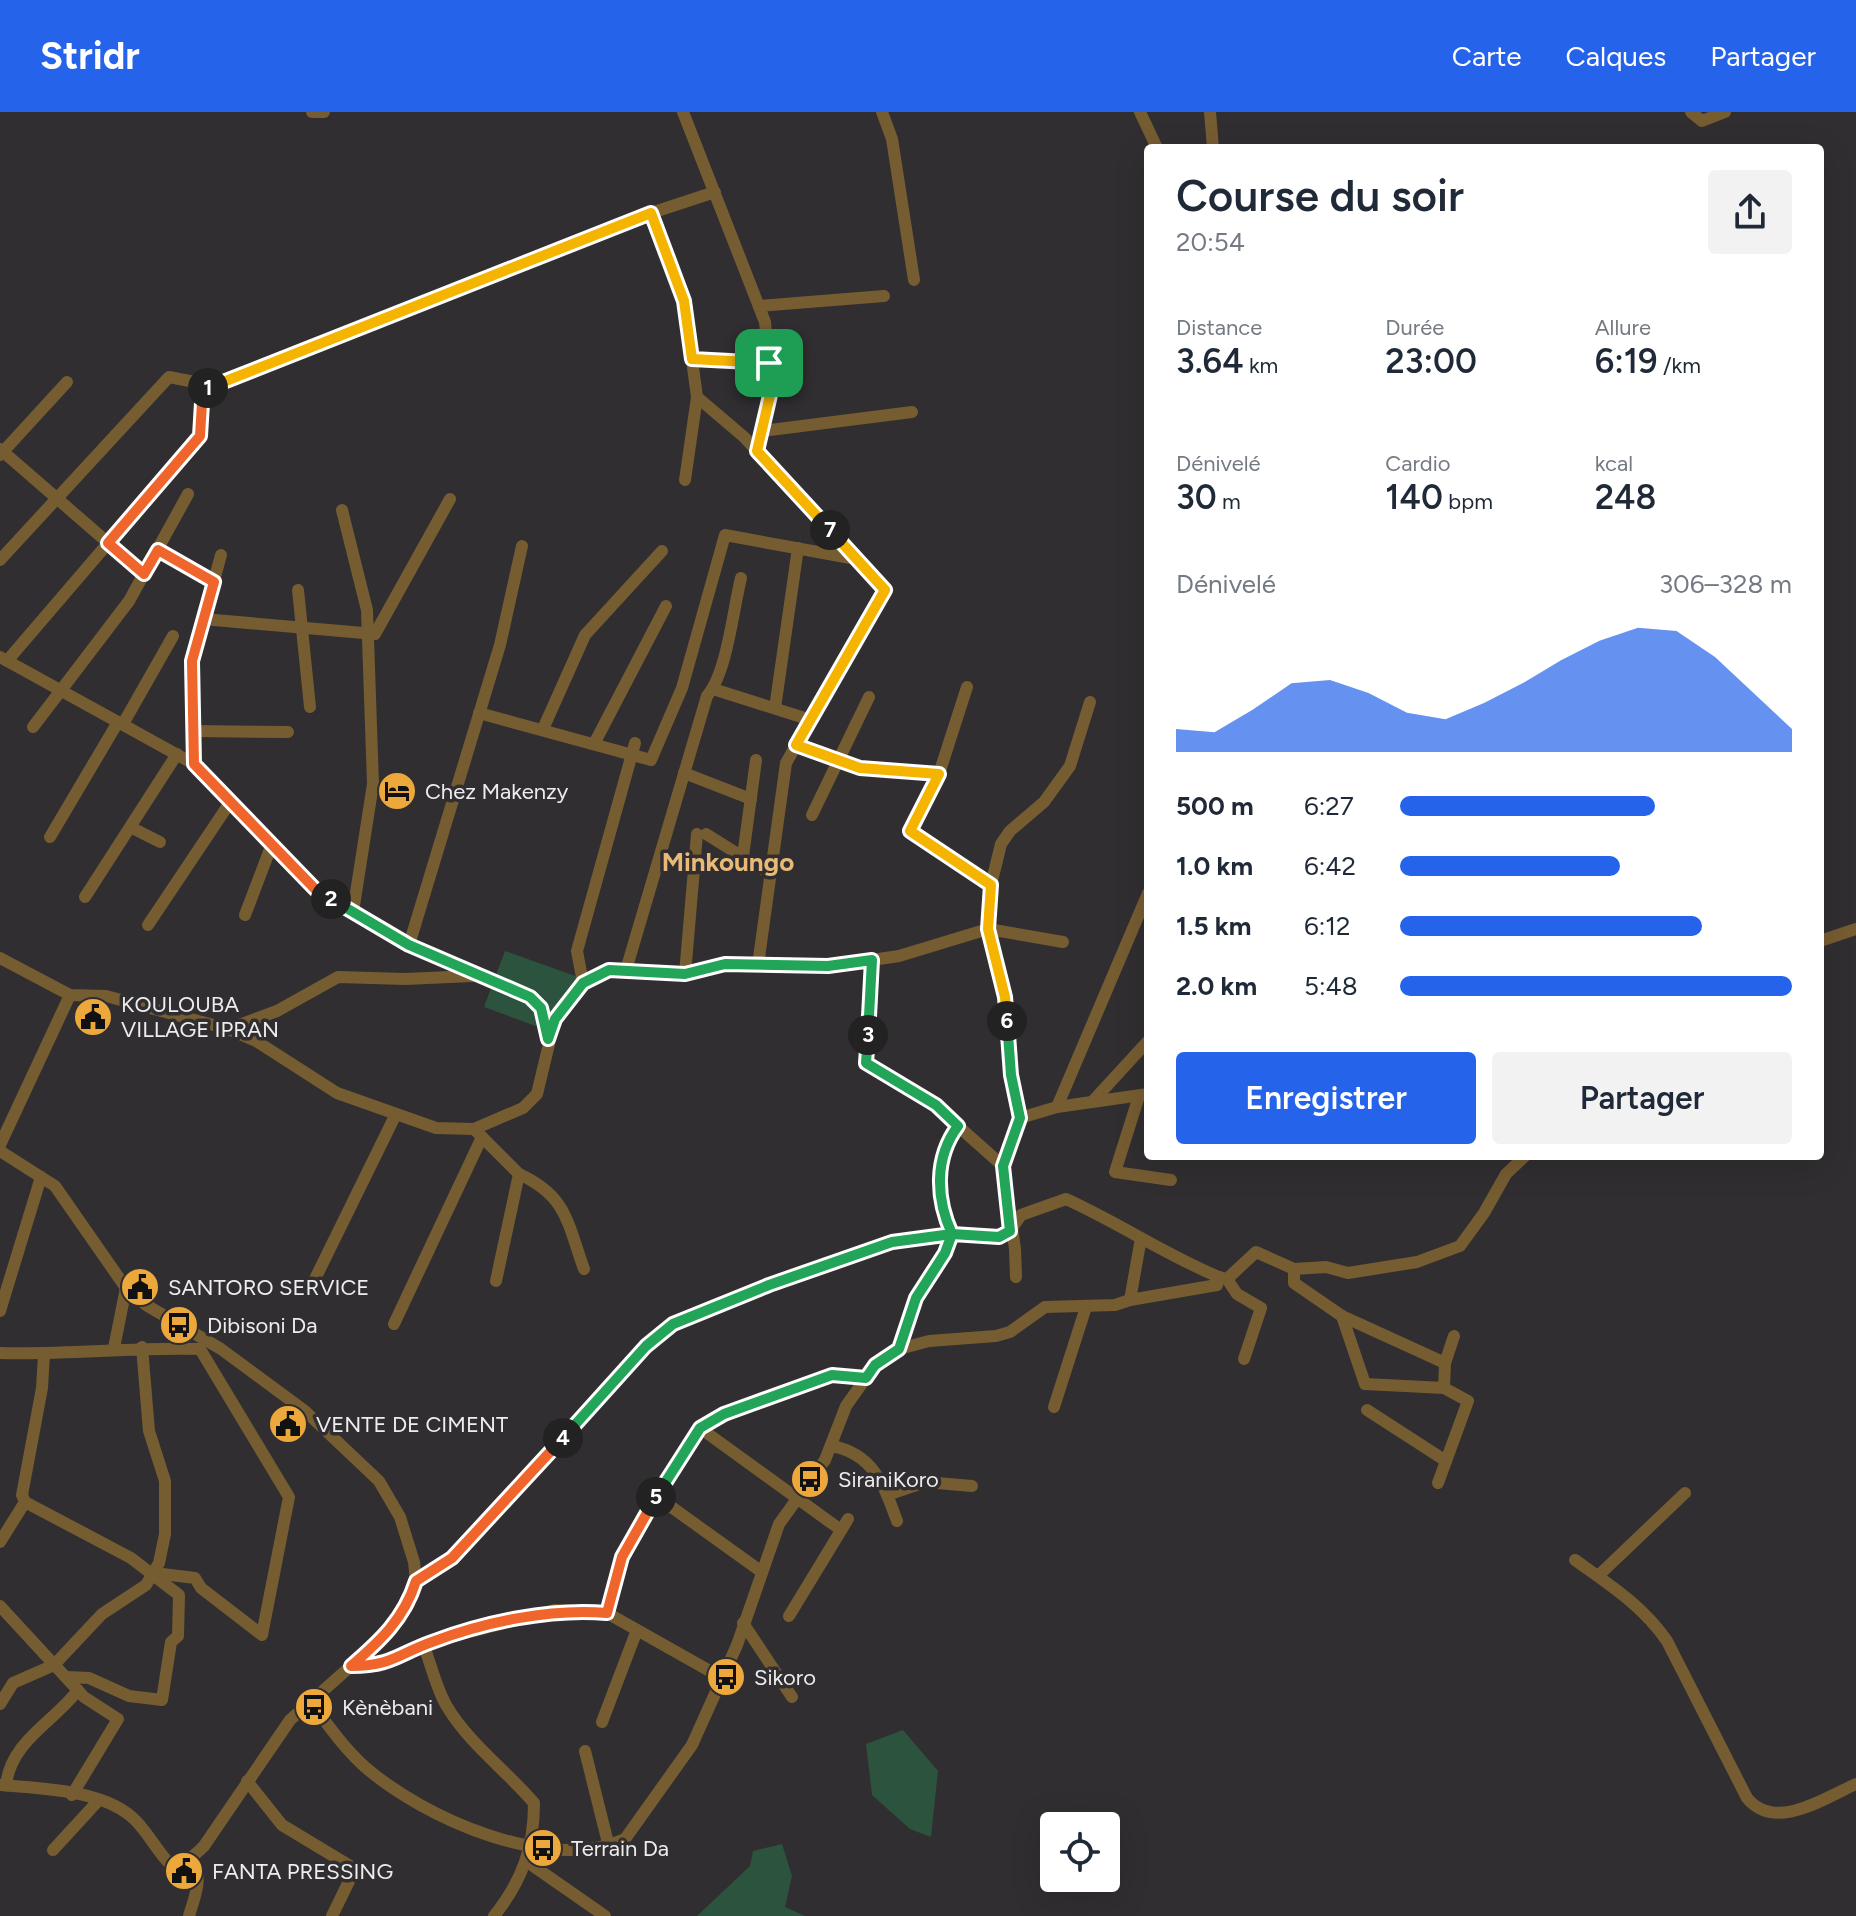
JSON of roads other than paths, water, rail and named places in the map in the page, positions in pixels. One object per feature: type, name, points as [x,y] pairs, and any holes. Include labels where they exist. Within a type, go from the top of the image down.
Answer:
[{"type":"street","points":[[312,112],[324,112]]},
{"type":"street","points":[[683,112],[765,322],[771,391],[757,451]]},
{"type":"street","points":[[882,112],[892,139],[914,280]]},
{"type":"street","points":[[1140,112],[1155,144]]},
{"type":"street","points":[[1210,112],[1213,144]]},
{"type":"street","points":[[1691,112],[1702,121],[1725,112]]},
{"type":"street","points":[[0,560],[169,377],[210,385],[651,213],[715,192]]},
{"type":"street","points":[[651,213],[684,301],[697,397],[685,480]]},
{"type":"street","points":[[759,306],[884,296]]},
{"type":"street","points":[[692,359],[769,363]]},
{"type":"street","points":[[67,382],[1,452],[144,574]]},
{"type":"street","points":[[210,385],[202,403],[200,436],[3,659],[194,764],[315,889],[409,945],[530,997],[541,1008],[548,1039]]},
{"type":"street","points":[[697,397],[757,451],[885,590],[786,763],[758,965]]},
{"type":"street","points":[[762,431],[912,412]]},
{"type":"street","points":[[33,727],[129,601],[188,494]]},
{"type":"street","points":[[203,619],[375,634],[450,499]]},
{"type":"street","points":[[342,510],[367,610],[373,784],[353,912]]},
{"type":"street","points":[[479,713],[594,744],[633,749],[651,760],[682,688],[725,535],[856,559]]},
{"type":"street","points":[[409,945],[500,645],[522,546]]},
{"type":"street","points":[[775,708],[798,548]]},
{"type":"street","points":[[158,550],[214,582]]},
{"type":"street","points":[[543,729],[585,635],[662,551]]},
{"type":"street","points":[[194,764],[192,661],[221,555]]},
{"type":"street","points":[[626,970],[741,578]]},
{"type":"street","points":[[298,590],[310,707]]},
{"type":"street","points":[[594,744],[666,606]]},
{"type":"street","points":[[50,837],[173,636]]},
{"type":"street","points":[[967,687],[939,774],[910,831],[991,885]]},
{"type":"street","points":[[682,688],[775,708],[811,720]]},
{"type":"street","points":[[812,815],[869,697]]},
{"type":"street","points":[[1016,1277],[1003,1166],[1020,1118],[1011,1075],[1005,997],[988,929],[991,885],[1001,844],[1010,831],[1044,802],[1070,766],[1090,702]]},
{"type":"street","points":[[194,731],[288,732]]},
{"type":"street","points":[[796,745],[860,768],[939,774]]},
{"type":"street","points":[[583,983],[577,951],[633,749]]},
{"type":"street","points":[[85,897],[177,754]]},
{"type":"street","points":[[743,856],[756,760]]},
{"type":"street","points":[[684,773],[751,799]]},
{"type":"street","points":[[148,925],[231,801]]},
{"type":"street","points":[[132,828],[160,842]]},
{"type":"street","points":[[685,974],[702,834],[770,874]]},
{"type":"street","points":[[245,915],[272,844]]},
{"type":"street","points":[[1057,1107],[1144,902]]},
{"type":"street","points":[[0,958],[70,995],[106,996],[228,1029],[256,1041],[337,1093],[436,1128],[478,1133],[523,1108],[537,1094],[555,1019],[583,983],[609,970],[685,974],[725,964],[828,966],[872,960],[988,929],[1063,942]]},
{"type":"street","points":[[1824,940],[1856,929]]},
{"type":"street","points":[[872,960],[866,1063],[936,1105],[1003,1166]]},
{"type":"street","points":[[228,1029],[277,1011],[338,977],[405,979],[476,976]]},
{"type":"street","points":[[0,1145],[70,995]]},
{"type":"street","points":[[1092,1102],[1144,1045]]},
{"type":"street","points":[[1020,1118],[1057,1107],[1143,1095],[1115,1172],[1171,1180]]},
{"type":"street","points":[[313,1283],[396,1114]]},
{"type":"street","points":[[899,1349],[916,1298],[945,1253],[952,1234],[945,1219],[939,1177],[946,1146],[958,1126]]},
{"type":"street","points":[[478,1133],[519,1174],[544,1185],[557,1198],[584,1269]]},
{"type":"street","points":[[394,1324],[478,1133]]},
{"type":"street","points":[[0,1151],[55,1186],[126,1288],[146,1305],[221,1349],[305,1411],[379,1481],[400,1517],[414,1562],[416,1581],[409,1604],[387,1634],[290,1720],[204,1846],[181,1864],[168,1862],[137,1821],[121,1809],[72,1795],[3,1785],[19,1747],[66,1707],[78,1690]]},
{"type":"street","points":[[310,1701],[345,1746],[393,1790],[438,1815],[531,1848],[609,1847],[625,1839],[692,1745],[724,1679],[779,1524],[825,1460],[842,1415],[875,1365],[899,1349],[929,1341],[996,1336],[1010,1332],[1045,1307],[1086,1307],[1217,1285],[1256,1252],[1294,1269],[1326,1267],[1348,1273],[1417,1262],[1460,1246],[1484,1213],[1506,1174],[1521,1160]]},
{"type":"street","points":[[496,1281],[519,1174]]},
{"type":"street","points":[[0,1311],[41,1177]]},
{"type":"street","points":[[416,1581],[452,1558],[646,1346],[673,1324],[769,1285],[892,1242],[952,1234],[999,1237],[1010,1231],[1021,1215],[1066,1199],[1177,1260],[1223,1278],[1237,1294],[1261,1308],[1244,1359]]},
{"type":"street","points":[[1130,1300],[1141,1238]]},
{"type":"street","points":[[1294,1269],[1294,1283],[1342,1316],[1445,1363]]},
{"type":"street","points":[[114,1348],[126,1288]]},
{"type":"street","points":[[1054,1407],[1086,1307]]},
{"type":"street","points":[[1342,1316],[1365,1384],[1444,1388],[1468,1401],[1438,1483]]},
{"type":"street","points":[[1444,1388],[1445,1363],[1454,1336]]},
{"type":"street","points":[[0,1704],[13,1683],[54,1665],[102,1614],[146,1585],[154,1573],[165,1534],[165,1481],[149,1431],[142,1347]]},
{"type":"street","points":[[0,1353],[44,1354],[142,1347],[200,1349],[289,1497],[262,1635],[201,1588],[195,1578],[154,1573]]},
{"type":"street","points":[[44,1354],[42,1388],[22,1495],[25,1502],[154,1573],[179,1595],[178,1636],[171,1642],[162,1700],[129,1696],[89,1678],[67,1677]]},
{"type":"street","points":[[607,1613],[622,1557],[656,1496],[700,1428],[762,1398],[832,1375],[866,1378]]},
{"type":"street","points":[[1367,1410],[1446,1461]]},
{"type":"street","points":[[700,1428],[795,1498],[844,1524],[789,1616]]},
{"type":"street","points":[[831,1446],[852,1449],[879,1476],[897,1521]]},
{"type":"street","points":[[887,1495],[925,1482],[972,1486]]},
{"type":"street","points":[[1598,1576],[1685,1493]]},
{"type":"street","points":[[656,1496],[762,1572]]},
{"type":"street","points":[[0,1542],[25,1502]]},
{"type":"street","points":[[1575,1560],[1633,1601],[1667,1641],[1740,1785],[1757,1810],[1769,1815],[1784,1813],[1856,1784]]},
{"type":"street","points":[[0,1606],[78,1690],[118,1719],[72,1795]]},
{"type":"street","points":[[351,1666],[378,1666],[424,1646],[555,1610],[607,1613],[724,1679]]},
{"type":"street","points":[[743,1623],[792,1697]]},
{"type":"street","points":[[602,1722],[637,1630]]},
{"type":"street","points":[[424,1646],[444,1703],[488,1758],[513,1778],[534,1803],[531,1848],[516,1888],[494,1916]]},
{"type":"street","points":[[0,1678],[13,1683]]},
{"type":"street","points":[[585,1751],[609,1847]]},
{"type":"street","points":[[247,1781],[282,1825],[355,1869],[332,1916]]},
{"type":"street","points":[[53,1850],[98,1801]]},
{"type":"street","points":[[189,1916],[199,1880],[199,1871],[191,1859]]},
{"type":"street","points":[[526,1861],[605,1916]]},
{"type":"place","name":"Chez Makenzy","points":[[397,791]]},
{"type":"place","name":"KOULOUBA VILLAGE IPRAN","points":[[93,1017]]},
{"type":"place","name":"SANTORO SERVICE","points":[[140,1287]]},
{"type":"place","name":"Dibisoni Da","points":[[179,1325]]},
{"type":"place","name":"VENTE DE CIMENT","points":[[288,1424]]},
{"type":"place","name":"SiraniKoro","points":[[810,1479]]},
{"type":"place","name":"Sikoro","points":[[726,1677]]},
{"type":"place","name":"Kènèbani","points":[[314,1707]]},
{"type":"place","name":"Terrain Da","points":[[543,1848]]},
{"type":"place","name":"FANTA PRESSING","points":[[184,1871]]},
{"type":"district","name":"Minkoungo","points":[[728,862]]}]
